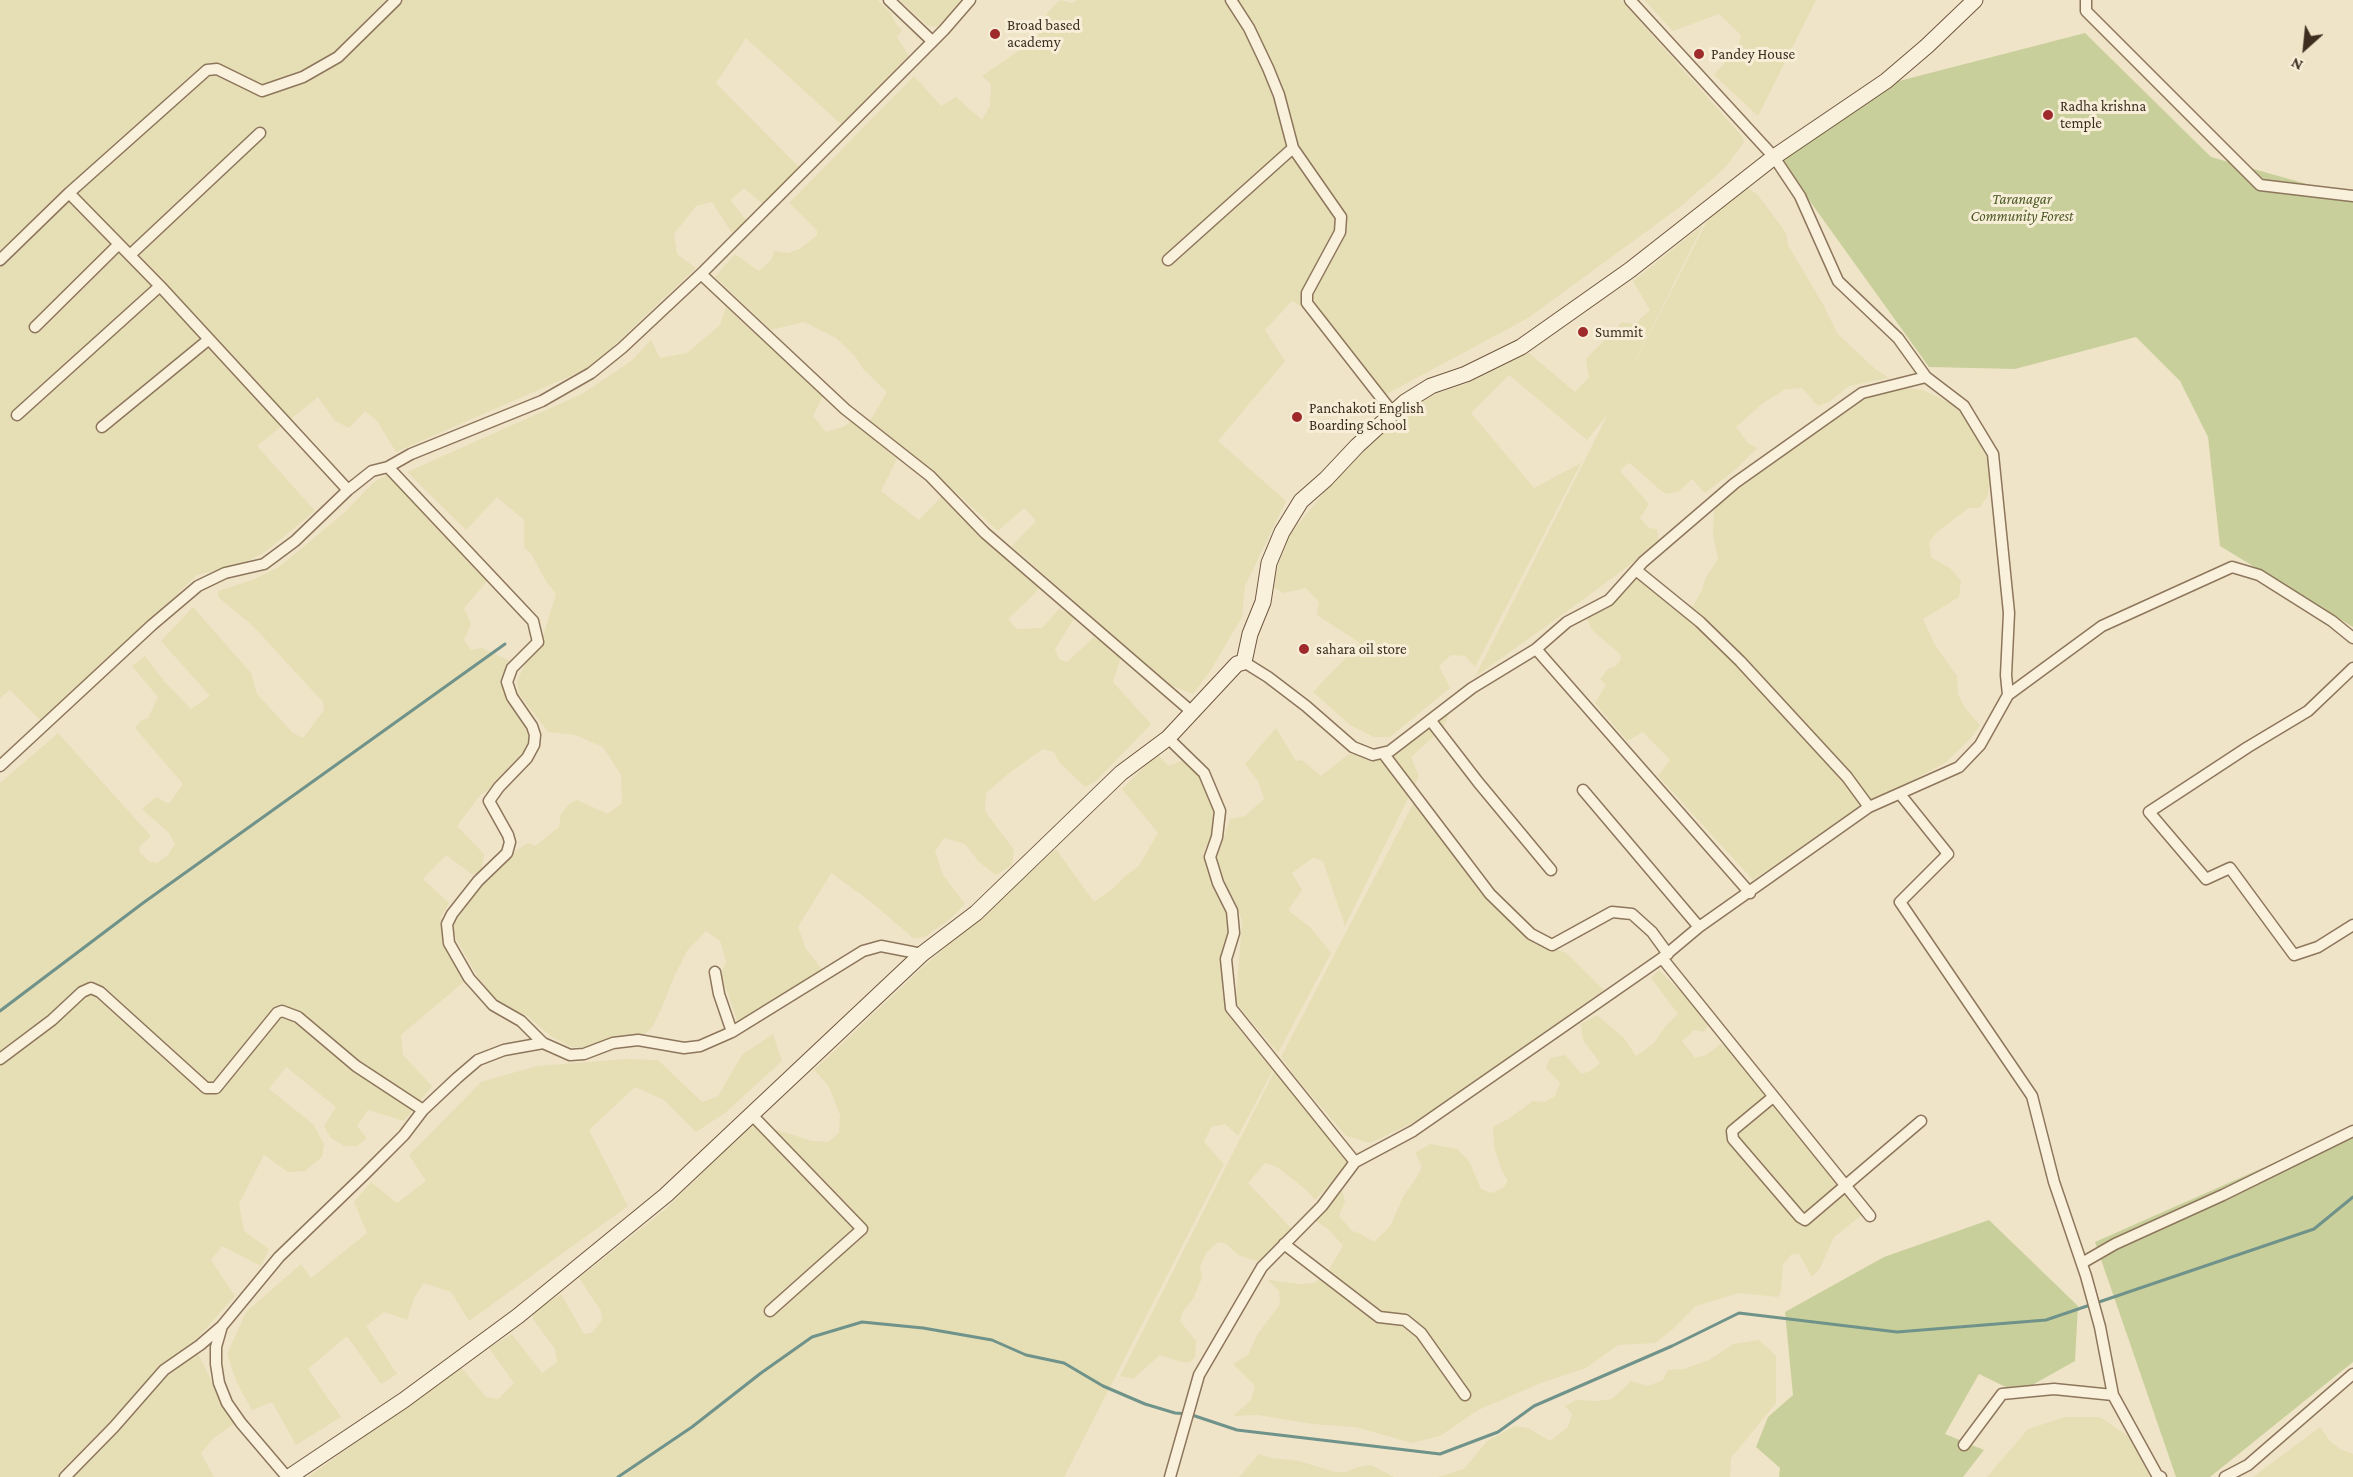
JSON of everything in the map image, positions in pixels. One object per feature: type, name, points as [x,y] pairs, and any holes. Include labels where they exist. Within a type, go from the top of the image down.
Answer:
[{"type":"street","points":[[0,260],[69,193],[207,70],[217,69],[262,91],[303,77],[338,57],[396,0]]},
{"type":"street","points":[[889,0],[932,41]]},
{"type":"street","points":[[0,766],[152,625],[198,586],[225,573],[264,564],[295,541],[348,490],[372,471],[388,467],[411,454],[542,401],[591,373],[622,348],[701,274],[970,0]]},
{"type":"street","points":[[1231,0],[1249,28],[1279,94],[1293,148],[1341,217],[1340,232],[1307,293],[1306,303],[1393,413]]},
{"type":"street","points":[[1630,0],[1773,157],[1800,196],[1838,281],[1898,338],[1926,377],[1964,406],[1993,454],[2009,613],[2006,675],[2008,695]]},
{"type":"street","points":[[1244,662],[1250,634],[1263,602],[1269,563],[1282,532],[1300,501],[1326,479],[1357,446],[1405,402],[1431,386],[1467,374],[1521,347],[1630,270],[1773,157],[1886,81],[1975,0]]},
{"type":"street","points":[[2086,0],[2086,10],[2260,185],[2353,196]]},
{"type":"street","points":[[129,255],[260,133]]},
{"type":"street","points":[[1168,260],[1293,148]]},
{"type":"street","points":[[69,193],[160,286],[348,490]]},
{"type":"street","points":[[35,327],[119,244]]},
{"type":"street","points":[[701,274],[845,410],[930,476],[985,533],[1192,712]]},
{"type":"street","points":[[17,415],[160,286]]},
{"type":"street","points":[[102,427],[208,340]]},
{"type":"street","points":[[222,1326],[216,1347],[216,1364],[219,1383],[227,1403],[241,1423],[288,1477],[404,1400],[557,1285],[666,1195],[922,954],[976,913],[1121,773],[1168,738],[1237,664],[1244,662],[1268,677],[1297,698],[1353,747],[1373,755],[1390,751],[1472,688],[1536,649],[1568,622],[1609,600],[1636,570],[1735,483],[1862,393],[1926,377]]},
{"type":"street","points":[[388,467],[399,482],[533,621],[538,642],[512,668],[507,682],[512,697],[532,726],[535,735],[534,745],[527,758],[489,801],[508,835],[510,842],[507,853],[478,881],[447,924],[446,933],[449,943],[469,978],[493,1005],[521,1021],[543,1043],[570,1055],[584,1054],[613,1043],[638,1040],[684,1048],[700,1046],[732,1032],[863,951],[881,946],[922,954]]},
{"type":"street","points":[[1170,1477],[1199,1375],[1262,1266],[1322,1206],[1355,1162],[1413,1131],[1665,956],[1699,927],[1869,807],[1959,767],[1980,745],[2008,695],[2102,626],[2232,567],[2259,575],[2332,621],[2353,638]]},
{"type":"street","points":[[1636,570],[1700,622],[1740,661],[1847,777],[1869,807]]},
{"type":"street","points":[[1536,649],[1750,892]]},
{"type":"street","points":[[2353,668],[2308,711],[2149,812],[2206,879],[2230,868],[2295,955],[2318,947],[2353,926]]},
{"type":"street","points":[[1431,721],[1551,870]]},
{"type":"street","points":[[1168,738],[1204,773],[1220,811],[1217,837],[1210,857],[1218,883],[1232,911],[1234,933],[1226,959],[1231,1008],[1355,1162]]},
{"type":"street","points":[[1383,753],[1490,894],[1531,934],[1552,945],[1612,912],[1632,914],[1652,932],[1665,956],[1773,1097],[1870,1216]]},
{"type":"street","points":[[1583,790],[1699,927]]},
{"type":"street","points":[[1900,794],[1948,854],[1900,902],[2032,1096],[2054,1182],[2082,1263],[2100,1327],[2113,1395],[2157,1475],[2161,1477]]},
{"type":"street","points":[[715,972],[719,994],[732,1032]]},
{"type":"street","points":[[0,1059],[52,1020],[82,992],[91,988],[100,992],[206,1088],[216,1088],[277,1013],[282,1011],[298,1017],[356,1066],[423,1110]]},
{"type":"street","points":[[65,1477],[114,1427],[164,1370],[200,1345],[222,1326],[279,1257],[404,1135],[423,1110],[478,1060],[504,1050],[543,1043]]},
{"type":"street","points":[[1773,1097],[1732,1131],[1733,1139],[1804,1220],[1921,1121]]},
{"type":"street","points":[[752,1115],[862,1229],[770,1311]]},
{"type":"street","points":[[2082,1263],[2115,1244],[2223,1195],[2353,1131]]},
{"type":"street","points":[[1284,1244],[1379,1317],[1405,1320],[1421,1333],[1465,1395]]},
{"type":"street","points":[[2225,1477],[2248,1465],[2353,1374]]},
{"type":"street","points":[[1964,1445],[2002,1394],[2054,1389],[2113,1395]]},
{"type":"shaded area","points":[[0,0],[878,0],[890,12],[902,30],[897,37],[909,56],[842,125],[746,38],[716,83],[800,168],[764,205],[744,188],[730,200],[747,221],[732,233],[712,202],[696,206],[674,234],[677,254],[696,268],[591,367],[396,452],[377,421],[365,411],[349,428],[335,421],[318,397],[257,446],[315,511],[265,552],[244,563],[197,575],[44,724],[10,690],[0,698]]},
{"type":"shaded area","points":[[899,0],[962,0],[938,27],[928,26]]},
{"type":"shaded area","points":[[1060,0],[1072,3],[1077,0],[1621,0],[1741,135],[1744,142],[1725,168],[1680,207],[1528,318],[1383,396],[1328,323],[1292,301],[1265,330],[1285,361],[1218,441],[1286,501],[1245,586],[1242,617],[1210,671],[1193,694],[1169,685],[1012,546],[1036,521],[1024,508],[998,531],[870,421],[887,392],[836,338],[804,322],[771,330],[715,277],[735,254],[759,271],[771,260],[774,251],[789,253],[801,248],[817,235],[817,230],[789,203],[914,76],[941,106],[956,97],[982,120],[990,106],[991,84],[982,76],[1037,38],[1047,13]]},
{"type":"shaded area","points":[[1644,0],[1816,0],[1758,116],[1714,75],[1738,48],[1741,35],[1719,14],[1673,31]]},
{"type":"shaded area","points":[[1746,187],[1758,195],[1786,233],[1788,245],[1837,333],[1874,368],[1889,378],[1849,386],[1829,402],[1818,406],[1802,388],[1786,389],[1763,403],[1736,427],[1748,443],[1757,448],[1735,470],[1705,493],[1692,479],[1678,492],[1667,494],[1628,463],[1620,471],[1649,504],[1640,518],[1649,528],[1657,529],[1659,543],[1475,677],[1608,414],[1587,440],[1509,375],[1471,413],[1534,488],[1581,463],[1475,667],[1465,656],[1451,655],[1439,666],[1450,688],[1390,737],[1374,737],[1350,725],[1313,692],[1360,643],[1317,615],[1319,602],[1306,588],[1284,593],[1271,586],[1288,536],[1333,482],[1401,415],[1433,395],[1468,383],[1529,353],[1575,392],[1589,377],[1586,359],[1622,322],[1635,324],[1650,310],[1633,281],[1703,225],[1619,394],[1706,223],[1722,202]]},
{"type":"shaded area","points":[[726,307],[823,396],[813,416],[826,432],[845,426],[853,419],[897,459],[881,491],[919,520],[942,496],[1041,587],[1008,619],[1017,629],[1042,628],[1059,609],[1075,617],[1055,649],[1059,659],[1067,662],[1094,637],[1121,657],[1113,682],[1151,724],[1095,782],[1085,787],[1059,762],[1054,752],[1043,749],[986,793],[985,811],[1014,850],[1012,865],[996,875],[979,862],[965,844],[944,838],[935,851],[943,875],[965,904],[950,919],[925,937],[913,938],[870,901],[831,873],[798,927],[806,949],[822,969],[793,989],[738,1023],[721,974],[726,961],[720,941],[706,931],[687,951],[652,1028],[639,1038],[610,1038],[591,1047],[571,1047],[552,1037],[526,1015],[499,1002],[487,990],[456,939],[453,927],[457,917],[480,887],[514,852],[528,843],[535,846],[559,827],[561,814],[569,804],[577,800],[608,814],[622,803],[621,775],[603,747],[575,735],[548,732],[519,694],[517,681],[527,660],[541,642],[556,594],[545,580],[532,555],[524,547],[524,520],[497,497],[466,530],[407,472],[582,394],[631,361],[651,340],[660,358],[687,353],[720,325]]},
{"type":"shaded area","points":[[1895,387],[1923,390],[1958,407],[1969,420],[1993,472],[1987,497],[1979,508],[1969,508],[1937,532],[1929,542],[1931,557],[1951,569],[1961,581],[1959,597],[1923,619],[1935,645],[1957,676],[1958,694],[1965,708],[1980,725],[1970,739],[1945,763],[1850,813],[1753,880],[1658,776],[1670,760],[1643,732],[1627,741],[1595,703],[1606,685],[1600,679],[1621,659],[1620,654],[1593,631],[1587,619],[1639,575],[1679,608],[1693,606],[1705,579],[1718,559],[1713,535],[1714,511],[1721,496],[1858,400]]},
{"type":"shaded area","points":[[390,473],[488,580],[464,608],[471,624],[464,640],[471,650],[482,648],[510,661],[501,678],[530,735],[529,752],[492,787],[480,795],[457,826],[484,854],[482,869],[473,875],[446,855],[423,879],[449,903],[441,917],[443,937],[466,980],[401,1035],[403,1055],[432,1086],[404,1121],[368,1110],[357,1126],[367,1138],[357,1146],[344,1146],[331,1138],[324,1126],[336,1107],[286,1067],[269,1089],[313,1124],[324,1144],[322,1157],[305,1171],[288,1172],[264,1155],[239,1204],[244,1231],[269,1249],[261,1266],[222,1246],[211,1260],[235,1296],[193,1343],[235,1423],[214,1438],[201,1453],[214,1477],[0,1477],[0,783],[58,733],[151,836],[139,847],[140,853],[150,862],[157,863],[168,855],[175,844],[169,833],[142,809],[156,797],[169,804],[183,784],[135,728],[141,720],[148,718],[158,697],[132,666],[145,656],[164,681],[191,709],[210,696],[161,641],[193,607],[251,673],[257,694],[293,733],[303,738],[324,710],[323,702],[252,625],[218,597],[218,591],[252,580],[279,567],[344,513],[373,483]]},
{"type":"shaded area","points":[[1451,710],[1443,728],[1411,757],[1419,776],[1345,926],[1323,861],[1313,858],[1292,873],[1302,890],[1288,910],[1311,928],[1331,953],[1278,1053],[1236,1003],[1242,920],[1216,861],[1230,819],[1245,816],[1264,799],[1258,781],[1245,764],[1276,728],[1296,761],[1302,760],[1321,776],[1349,754],[1374,757]]},
{"type":"shaded area","points":[[1157,754],[1169,766],[1186,759],[1202,775],[1216,807],[1213,834],[1203,853],[1226,912],[1230,935],[1223,956],[1222,990],[1225,1006],[1239,1029],[1273,1070],[1238,1136],[1225,1124],[1211,1127],[1204,1142],[1224,1164],[1064,1477],[308,1477],[461,1367],[486,1397],[498,1399],[514,1383],[489,1348],[512,1334],[542,1373],[557,1362],[555,1349],[533,1319],[532,1313],[561,1294],[584,1334],[592,1333],[602,1320],[601,1311],[579,1278],[668,1207],[752,1122],[812,1141],[828,1142],[839,1133],[840,1115],[828,1085],[814,1070],[924,966],[1056,849],[1094,902],[1139,866],[1158,833],[1122,789]]},
{"type":"shaded area","points":[[1415,800],[1466,865],[1553,948],[1566,953],[1604,990],[1425,1117],[1370,1143],[1346,1136],[1281,1057]]},
{"type":"shaded area","points":[[1659,970],[1695,1006],[1708,1025],[1704,1032],[1694,1030],[1682,1041],[1695,1058],[1706,1055],[1721,1044],[1736,1055],[1863,1214],[1834,1237],[1820,1268],[1812,1277],[1799,1254],[1792,1254],[1783,1264],[1781,1292],[1778,1297],[1739,1293],[1696,1306],[1655,1343],[1618,1345],[1586,1368],[1541,1383],[1478,1410],[1440,1436],[1412,1443],[1355,1427],[1312,1424],[1258,1415],[1233,1416],[1251,1400],[1255,1386],[1233,1364],[1248,1355],[1257,1335],[1280,1304],[1279,1291],[1268,1280],[1300,1284],[1315,1283],[1328,1271],[1343,1246],[1328,1229],[1314,1220],[1334,1196],[1342,1190],[1345,1201],[1339,1216],[1352,1231],[1374,1242],[1390,1226],[1404,1195],[1417,1177],[1422,1166],[1415,1153],[1430,1144],[1457,1149],[1469,1161],[1481,1189],[1491,1193],[1503,1188],[1508,1181],[1494,1147],[1493,1127],[1533,1101],[1545,1102],[1555,1096],[1560,1083],[1546,1068],[1550,1058],[1565,1055],[1582,1074],[1600,1063],[1583,1040],[1581,1024],[1597,1015],[1624,1038],[1636,1056],[1654,1043],[1667,1024],[1678,1014],[1651,978]]},
{"type":"shaded area","points":[[773,1034],[782,1061],[725,1113],[696,1132],[664,1100],[635,1087],[589,1130],[628,1206],[469,1321],[451,1292],[424,1283],[415,1296],[407,1320],[384,1312],[366,1326],[397,1374],[381,1384],[347,1336],[308,1369],[341,1417],[296,1445],[272,1402],[252,1410],[237,1383],[227,1354],[246,1312],[301,1264],[311,1278],[367,1233],[354,1202],[371,1182],[397,1203],[426,1181],[409,1155],[481,1082],[537,1066],[626,1059],[658,1060],[702,1102],[718,1096],[742,1055]]},
{"type":"shaded area","points":[[1275,1070],[1352,1162],[1315,1200],[1277,1167],[1265,1163],[1248,1183],[1291,1228],[1259,1262],[1238,1255],[1226,1244],[1218,1242],[1207,1252],[1200,1266],[1202,1278],[1193,1299],[1183,1311],[1180,1321],[1196,1341],[1195,1357],[1190,1362],[1181,1362],[1160,1355],[1133,1379],[1120,1376]]},
{"type":"shaded area","points":[[1759,1340],[1776,1356],[1776,1403],[1731,1458],[1730,1477],[1438,1477],[1464,1469],[1487,1441],[1515,1426],[1528,1428],[1550,1441],[1568,1427],[1572,1414],[1565,1406],[1576,1400],[1612,1399],[1631,1381],[1648,1386],[1663,1380],[1668,1370],[1684,1369],[1709,1360],[1733,1344]]},
{"type":"shaded area","points":[[2065,1417],[2100,1417],[2131,1438],[2150,1477],[1987,1477],[2028,1429]]},
{"type":"shaded area","points":[[2320,1427],[2330,1441],[2340,1449],[2353,1454],[2353,1477],[2253,1477]]},
{"type":"shaded area","points":[[1259,1454],[1299,1461],[1335,1472],[1347,1472],[1357,1467],[1371,1465],[1394,1477],[1239,1477]]},
{"type":"green space","name":"Taranagar Community Forest","points":[[2085,33],[2211,157],[2353,197],[2353,627],[2220,546],[2208,437],[2180,381],[2136,337],[2015,369],[1929,367],[1776,154],[1868,89]]},
{"type":"green space","points":[[2353,1128],[2353,1362],[2210,1477],[2176,1477],[2095,1242]]},
{"type":"green space","points":[[1989,1220],[2078,1306],[2075,1361],[2018,1393],[1979,1374],[1945,1434],[1984,1450],[1963,1477],[1779,1477],[1780,1468],[1756,1447],[1768,1417],[1793,1395],[1785,1312],[1884,1257]]},
{"type":"waterway","points":[[0,1011],[143,903],[505,644]]},
{"type":"waterway","points":[[2096,1303],[2314,1229],[2353,1197]]},
{"type":"waterway","points":[[618,1477],[692,1427],[761,1373],[812,1337],[862,1322],[923,1328],[992,1340],[1026,1355],[1064,1363],[1103,1386],[1145,1404],[1175,1413],[1189,1414],[1237,1430],[1440,1454],[1498,1432],[1534,1406],[1672,1346],[1739,1313],[1897,1332],[2046,1320],[2090,1305]]},
{"type":"place","name":"Broad based academy","points":[[995,34]]},
{"type":"place","name":"Pandey House","points":[[1699,54]]},
{"type":"place","name":"Radha krishna temple","points":[[2048,115]]},
{"type":"place","name":"Summit","points":[[1583,332]]},
{"type":"place","name":"Panchakoti English Boarding School","points":[[1297,417]]},
{"type":"place","name":"sahara oil store","points":[[1304,649]]}]
